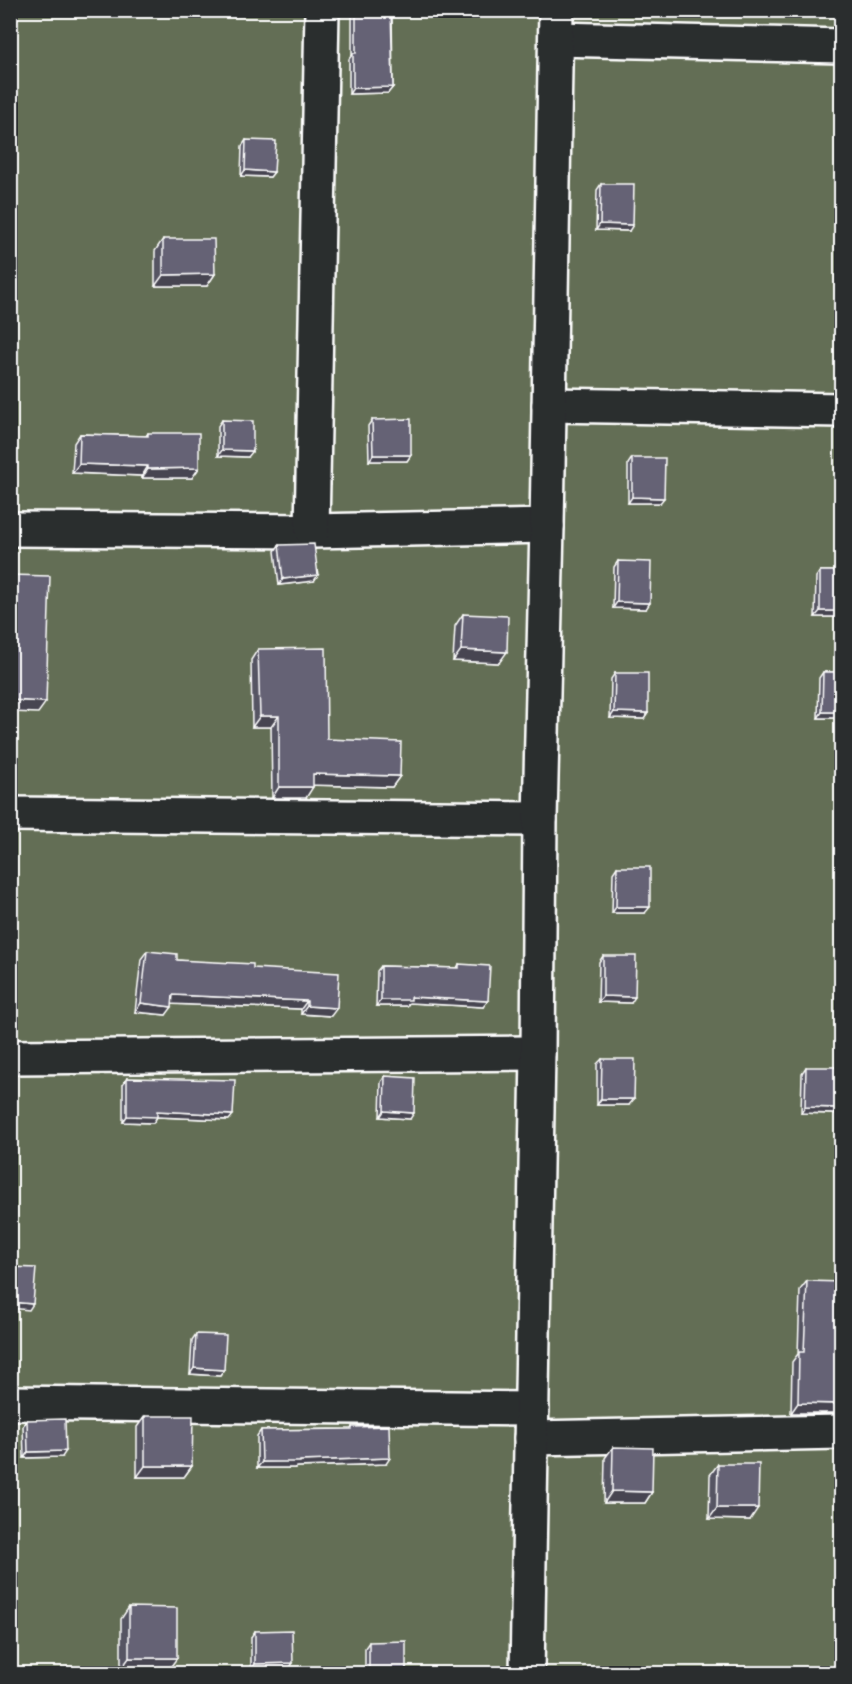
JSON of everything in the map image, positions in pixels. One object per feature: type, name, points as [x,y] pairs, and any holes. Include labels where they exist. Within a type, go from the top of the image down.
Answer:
[{"type":"street","points":[[312,531],[322,10]]},
{"type":"street","points":[[527,1674],[540,819],[556,25],[842,46]]},
{"type":"street","points":[[549,405],[842,410]]},
{"type":"street","points":[[10,529],[312,531],[547,526]]},
{"type":"street","points":[[10,814],[540,819]]},
{"type":"street","points":[[10,1058],[538,1053]]},
{"type":"street","points":[[10,1403],[532,1424],[842,1432]]},
{"type":"green space","points":[[11,11],[841,11],[841,1673],[11,1673]]},
{"type":"building","points":[[356,10],[391,10],[393,87],[353,88]]},
{"type":"building","points":[[246,140],[276,141],[274,172],[245,170]]},
{"type":"building","points":[[601,184],[634,184],[633,225],[600,224]]},
{"type":"building","points":[[163,239],[214,239],[215,274],[163,275]]},
{"type":"building","points":[[411,419],[411,455],[373,455],[372,420]]},
{"type":"building","points":[[222,420],[253,421],[253,451],[222,450]]},
{"type":"building","points":[[148,433],[199,433],[199,468],[148,469],[148,466],[79,464],[80,434],[148,436]]},
{"type":"building","points":[[632,458],[665,458],[664,498],[632,497]]},
{"type":"building","points":[[314,544],[318,575],[283,579],[279,545]]},
{"type":"building","points":[[618,561],[651,562],[650,603],[617,602]]},
{"type":"building","points":[[820,571],[842,571],[842,611],[820,611]]},
{"type":"building","points":[[10,575],[50,576],[46,702],[10,700]]},
{"type":"building","points":[[463,614],[508,616],[507,652],[461,650]]},
{"type":"building","points":[[326,648],[327,739],[401,742],[400,776],[313,774],[313,787],[279,787],[279,716],[260,716],[258,649]]},
{"type":"building","points":[[823,672],[842,672],[842,712],[822,712]]},
{"type":"building","points":[[615,673],[648,673],[648,713],[614,712]]},
{"type":"building","points":[[617,867],[650,867],[650,907],[616,907]]},
{"type":"building","points":[[147,951],[177,954],[177,960],[253,964],[253,968],[339,973],[337,1008],[307,1006],[307,1001],[173,995],[172,1007],[141,1003]]},
{"type":"building","points":[[603,956],[636,956],[635,997],[603,996]]},
{"type":"building","points":[[459,964],[490,966],[488,1001],[411,997],[411,1000],[381,1000],[381,966],[459,968]]},
{"type":"building","points":[[602,1059],[635,1059],[634,1099],[601,1099]]},
{"type":"building","points":[[806,1067],[839,1067],[838,1108],[805,1107]]},
{"type":"building","points":[[385,1076],[415,1078],[414,1113],[384,1111]]},
{"type":"building","points":[[127,1078],[235,1080],[233,1115],[157,1111],[157,1117],[127,1116]]},
{"type":"building","points":[[10,1267],[36,1268],[33,1304],[10,1302]]},
{"type":"building","points":[[807,1281],[842,1282],[842,1404],[798,1403],[799,1352],[804,1352]]},
{"type":"building","points":[[196,1334],[226,1335],[224,1370],[194,1368]]},
{"type":"building","points":[[145,1416],[193,1416],[192,1466],[145,1466]]},
{"type":"building","points":[[65,1419],[66,1451],[28,1452],[27,1420]]},
{"type":"building","points":[[389,1426],[390,1458],[262,1462],[261,1430],[352,1429],[352,1427]]},
{"type":"building","points":[[613,1447],[653,1448],[652,1492],[612,1491]]},
{"type":"building","points":[[718,1464],[759,1464],[758,1508],[717,1508]]},
{"type":"building","points":[[129,1607],[177,1608],[177,1658],[129,1658]]},
{"type":"building","points":[[292,1630],[293,1663],[255,1664],[255,1631]]},
{"type":"building","points":[[406,1641],[406,1673],[369,1673],[369,1642]]}]
